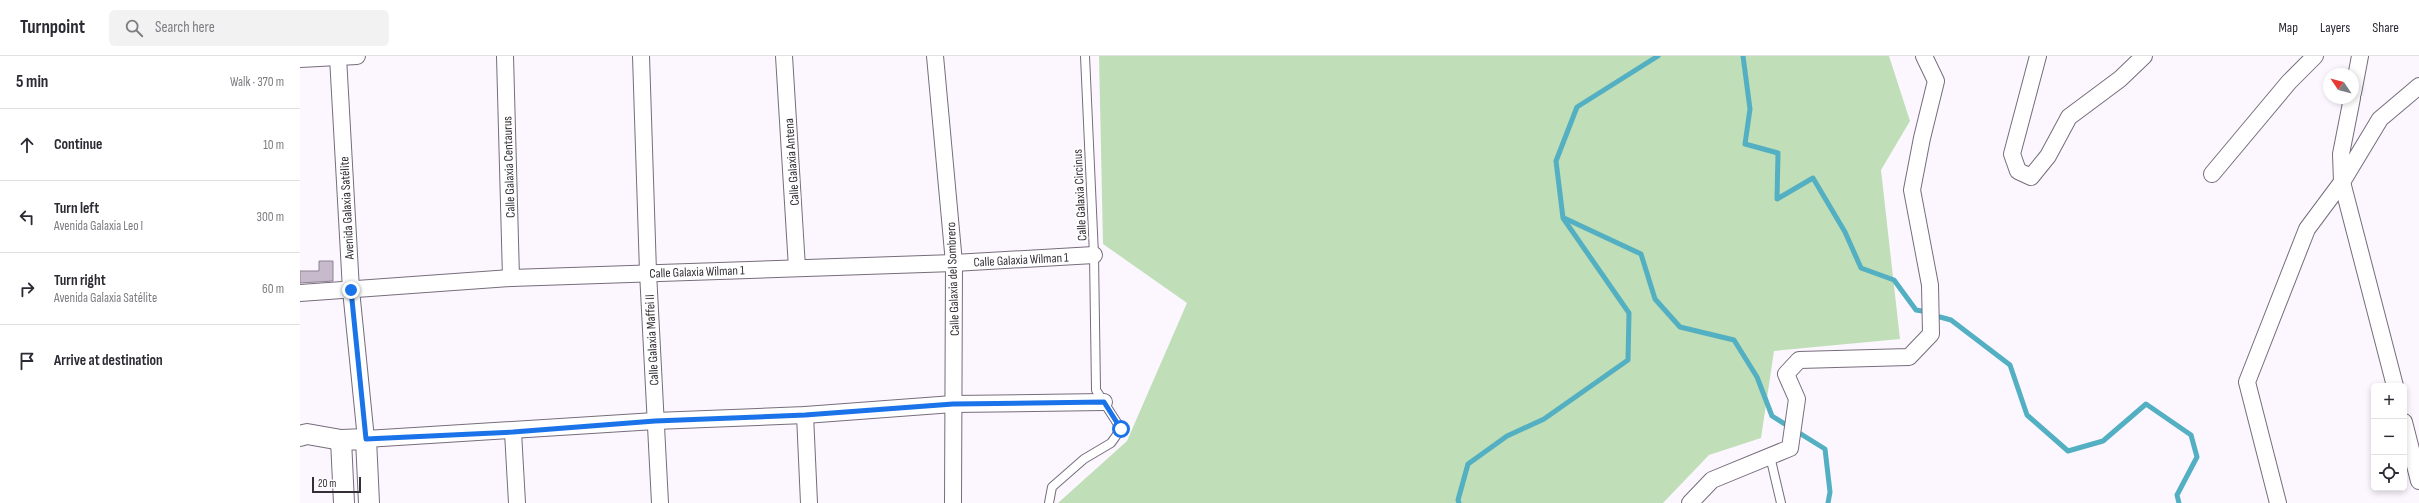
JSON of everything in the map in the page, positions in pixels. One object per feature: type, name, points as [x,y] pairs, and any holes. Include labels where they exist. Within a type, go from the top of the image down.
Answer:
[{"type":"street","points":[[300,58],[357,56]]},
{"type":"street","name":"Calle Galaxia Centaurus","points":[[505,56],[511,278]]},
{"type":"street","name":"Calle Galaxia Maffei II","points":[[641,56],[648,272],[660,503]]},
{"type":"street","name":"Calle Galaxia Antena","points":[[784,56],[797,268]]},
{"type":"street","name":"Calle Galaxia del Sombrero","points":[[935,56],[954,263],[953,503]]},
{"type":"street","points":[[1690,503],[1712,480],[1790,448],[1797,399],[1786,374],[1799,360],[1909,357],[1931,334],[1930,285],[1912,190],[1922,138],[1936,81],[1924,56]]},
{"type":"street","points":[[2038,56],[2012,154],[2018,171],[2031,177],[2048,156],[2069,117],[2120,79],[2144,56]]},
{"type":"street","points":[[2212,174],[2289,82],[2315,56]]},
{"type":"street","points":[[2358,68],[2360,56]]},
{"type":"street","name":"Avenida Galaxia Satélite","points":[[338,57],[351,290],[366,439],[369,503]]},
{"type":"street","points":[[2278,503],[2247,382],[2307,229],[2342,182],[2380,119],[2419,86]]},
{"type":"street","points":[[2351,104],[2341,154],[2342,182],[2394,383]]},
{"type":"street","name":"Calle Galaxia Wilman 1","points":[[300,293],[511,278],[648,272],[954,263],[1094,255]]},
{"type":"street","points":[[300,436],[307,434],[341,440],[366,439],[513,432],[655,421],[805,415],[953,404],[1104,402]]},
{"type":"street","points":[[805,415],[809,503]]},
{"type":"street","points":[[513,432],[517,503]]},
{"type":"street","points":[[2407,434],[2419,481]]},
{"type":"street","points":[[341,440],[344,503]]},
{"type":"lane","name":"Calle Galaxia Circinus","points":[[1049,503],[1052,487],[1084,459],[1111,443],[1121,429],[1096,390],[1094,255],[1085,56]]},
{"type":"lane","points":[[1770,456],[1781,503]]},
{"type":"green space","points":[[1099,56],[1889,56],[1910,121],[1881,170],[1900,339],[1774,351],[1761,438],[1709,455],[1663,503],[1058,503],[1127,441],[1187,303],[1103,244]]},
{"type":"building","points":[[319,261],[333,261],[333,281],[300,283],[300,271],[319,271]]},
{"type":"waterway","points":[[1459,503],[1458,500],[1468,464],[1507,436],[1544,419],[1628,360],[1629,313],[1563,218],[1556,161],[1577,107],[1658,56]]},
{"type":"waterway","points":[[1743,56],[1750,109],[1745,144],[1778,153],[1777,199],[1813,178],[1845,232],[1861,268],[1894,280],[1916,310],[1922,311]]},
{"type":"waterway","points":[[1564,218],[1641,254],[1655,299],[1680,327],[1734,340],[1757,377],[1772,416],[1825,449],[1830,492],[1828,503]]},
{"type":"waterway","points":[[1940,317],[1951,320],[2010,365],[2027,415],[2068,451],[2103,441],[2146,404],[2191,435],[2197,457],[2177,495],[2179,503]]},
{"type":"route","points":[[351,290],[366,439],[513,432],[655,421],[805,415],[953,404],[1104,402],[1121,429]]}]
